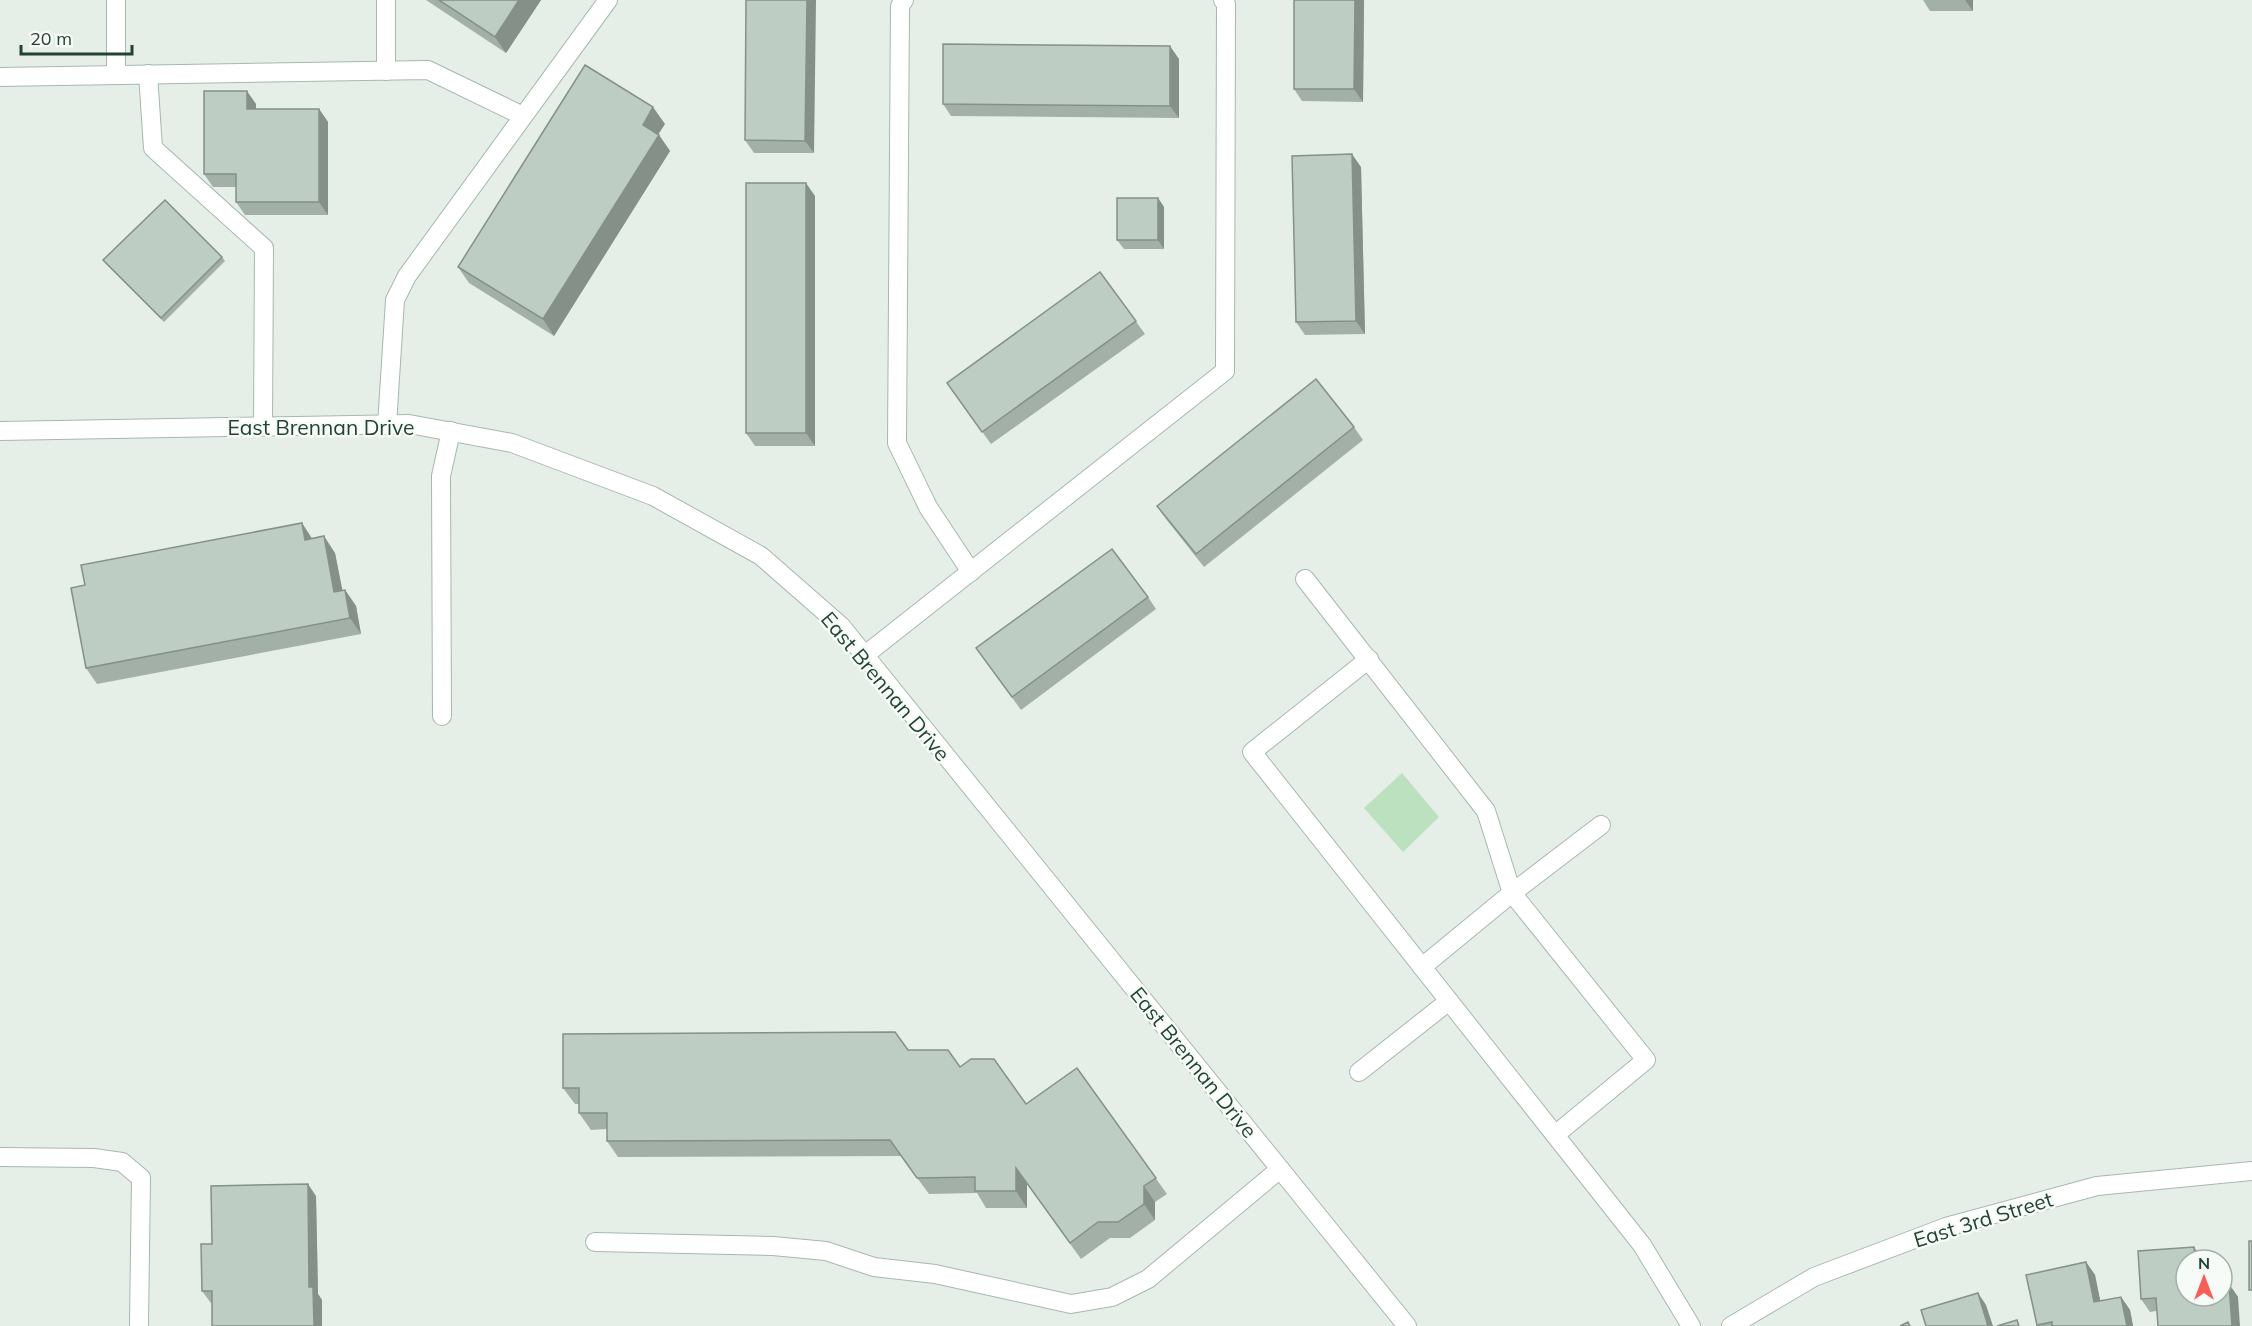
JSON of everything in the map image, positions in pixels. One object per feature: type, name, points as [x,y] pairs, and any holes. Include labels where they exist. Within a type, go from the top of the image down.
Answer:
[{"type":"street","points":[[116,0],[116,75]]},
{"type":"street","points":[[386,0],[386,70]]},
{"type":"street","points":[[387,425],[395,300],[407,276],[608,0]]},
{"type":"street","points":[[904,0],[900,6],[897,443],[928,507],[971,572]]},
{"type":"street","points":[[865,655],[1225,372],[1226,4],[1223,0]]},
{"type":"street","points":[[0,76],[428,70],[523,116]]},
{"type":"street","points":[[148,74],[153,148],[264,248],[263,426]]},
{"type":"street","name":"East Brennan Drive","points":[[0,431],[410,424],[512,442],[654,496],[761,556],[841,626],[1407,1326]]},
{"type":"street","points":[[442,716],[441,476],[451,431]]},
{"type":"street","points":[[1305,579],[1486,811],[1512,893],[1646,1060],[1554,1135]]},
{"type":"street","points":[[1369,659],[1252,752],[1642,1245],[1691,1326]]},
{"type":"street","points":[[1422,967],[1512,893],[1601,825]]},
{"type":"street","points":[[1359,1072],[1449,1000]]},
{"type":"street","points":[[0,1157],[122,1162],[141,1178],[139,1324]]},
{"type":"street","points":[[595,1242],[773,1246],[826,1251],[874,1267],[935,1274],[1071,1304],[1112,1297],[1148,1279],[1280,1169]]},
{"type":"street","name":"East 3rd Street","points":[[1731,1326],[1814,1277],[1946,1227],[2097,1186],[2252,1172]]},
{"type":"green space","points":[[1402,773],[1439,817],[1403,852],[1364,808]]},
{"type":"building","points":[[439,0],[519,0],[495,37]]},
{"type":"building","points":[[746,0],[807,0],[805,141],[745,140]]},
{"type":"building","points":[[1294,0],[1355,0],[1354,89],[1294,89]]},
{"type":"building","points":[[943,44],[1170,46],[1170,106],[943,104]]},
{"type":"building","points":[[585,65],[653,107],[643,125],[659,135],[543,319],[458,267]]},
{"type":"building","points":[[204,91],[247,91],[247,109],[319,109],[319,202],[236,202],[236,174],[204,174]]},
{"type":"building","points":[[1352,154],[1356,321],[1296,322],[1292,156]]},
{"type":"building","points":[[746,183],[806,183],[806,433],[746,433]]},
{"type":"building","points":[[1117,198],[1158,198],[1158,240],[1117,240]]},
{"type":"building","points":[[165,200],[222,257],[161,318],[103,260]]},
{"type":"building","points":[[1100,272],[1136,321],[982,432],[947,383]]},
{"type":"building","points":[[1316,379],[1354,427],[1196,554],[1157,506]]},
{"type":"building","points":[[302,523],[305,540],[324,536],[334,592],[345,590],[350,618],[86,668],[71,588],[85,585],[81,565]]},
{"type":"building","points":[[1112,549],[1148,597],[1012,697],[976,648]]},
{"type":"building","points":[[895,1032],[908,1050],[948,1050],[960,1067],[971,1059],[994,1059],[1026,1104],[1077,1068],[1156,1178],[1144,1186],[1144,1204],[1118,1222],[1098,1222],[1070,1243],[1016,1168],[1016,1191],[975,1191],[975,1177],[917,1178],[890,1140],[607,1141],[607,1113],[579,1113],[579,1088],[563,1088],[563,1034]]},
{"type":"building","points":[[308,1184],[309,1287],[313,1287],[314,1326],[212,1326],[212,1291],[202,1291],[201,1244],[212,1244],[211,1186]]},
{"type":"building","points":[[2249,1241],[2252,1241],[2252,1290],[2249,1290]]},
{"type":"building","points":[[2174,1248],[2174,1308],[2231,1308],[2232,1326],[2158,1326],[2156,1298],[2141,1299],[2138,1251]]},
{"type":"building","points":[[2086,1262],[2094,1302],[2121,1297],[2127,1326],[2052,1326],[2052,1322],[2037,1325],[2026,1275]]},
{"type":"building","points":[[1978,1293],[1988,1326],[1926,1326],[1921,1310]]},
{"type":"building","points":[[2017,1320],[2019,1326],[1997,1326]]}]
